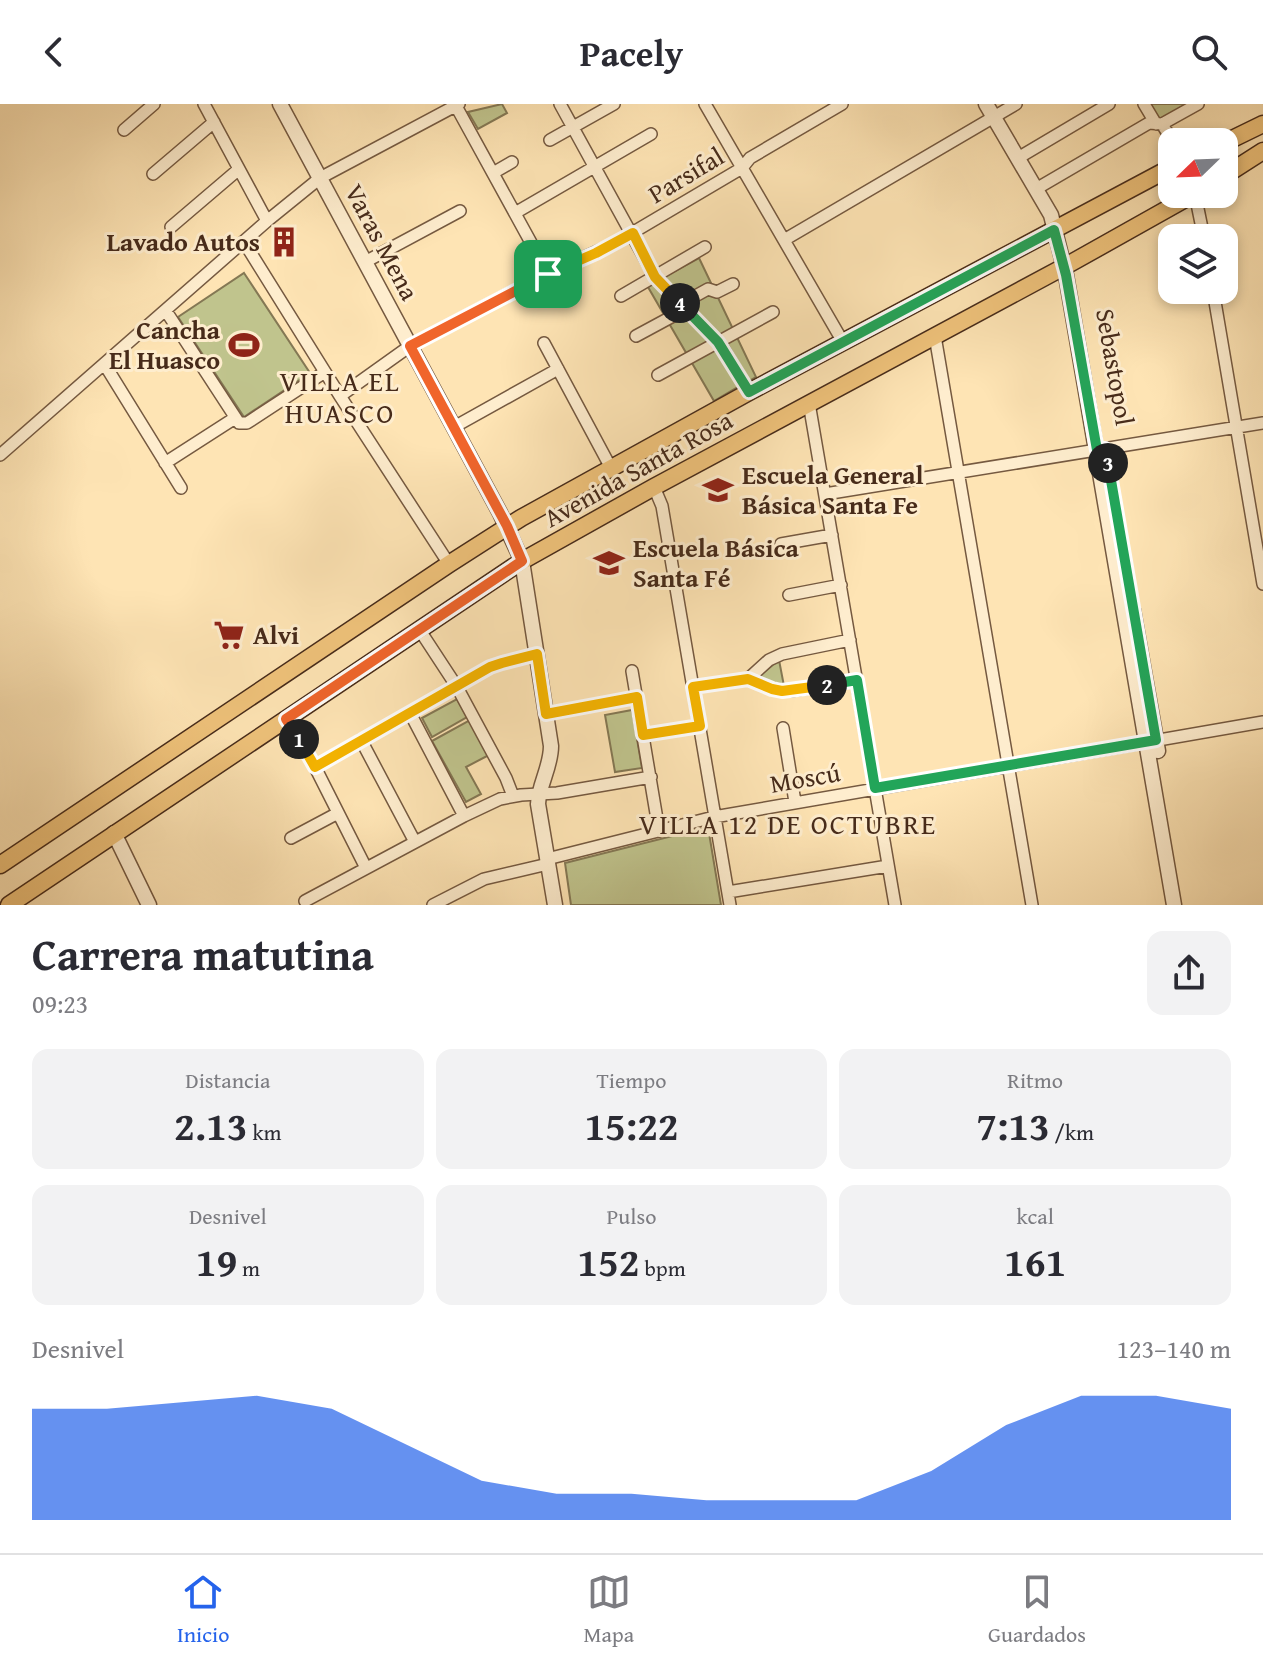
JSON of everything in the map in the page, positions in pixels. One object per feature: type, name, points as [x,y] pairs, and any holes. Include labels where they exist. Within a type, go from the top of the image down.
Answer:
[{"type":"main road","points":[[1238,136],[1263,124]]},
{"type":"main road","points":[[1238,167],[1263,151]]},
{"type":"main road","name":"Avenida Santa Rosa","points":[[0,865],[507,526],[1056,225],[1158,174]]},
{"type":"main road","name":"Avenida Santa Rosa","points":[[9,905],[522,561],[1169,208]]},
{"type":"street","points":[[124,130],[154,104]]},
{"type":"street","points":[[204,104],[267,221]]},
{"type":"street","name":"Varas Mena","points":[[280,104],[507,526],[522,561],[537,654],[553,713],[551,756],[538,804],[555,905]]},
{"type":"street","points":[[560,104],[655,277],[718,342],[749,392]]},
{"type":"street","points":[[550,140],[614,104]]},
{"type":"street","points":[[705,104],[843,342]]},
{"type":"street","name":"Parsifal","points":[[340,396],[410,346],[633,233],[842,104]]},
{"type":"street","points":[[784,240],[990,110],[1016,104]]},
{"type":"street","points":[[1018,158],[1109,104]]},
{"type":"street","points":[[1144,104],[1162,128]]},
{"type":"street","points":[[1036,189],[1149,123],[1159,124],[1198,104]]},
{"type":"street","points":[[0,455],[320,178],[457,105],[563,301]]},
{"type":"street","name":"Sebastopol","points":[[990,110],[1056,225],[1068,265],[1101,449],[1142,723],[1151,741],[1183,905]]},
{"type":"street","points":[[153,174],[214,122]]},
{"type":"street","points":[[515,213],[651,134]]},
{"type":"street","points":[[493,173],[512,162]]},
{"type":"street","points":[[171,227],[239,169]]},
{"type":"street","points":[[365,262],[460,211]]},
{"type":"street","points":[[244,242],[449,564]]},
{"type":"street","points":[[621,296],[705,247]]},
{"type":"street","points":[[636,336],[708,289],[717,292],[733,284]]},
{"type":"street","points":[[1215,304],[1263,584]]},
{"type":"street","points":[[166,311],[239,423],[247,423],[325,372]]},
{"type":"street","points":[[658,375],[773,312]]},
{"type":"street","points":[[935,336],[1032,905]]},
{"type":"street","points":[[544,343],[611,468]]},
{"type":"street","points":[[105,365],[181,488]]},
{"type":"street","points":[[454,427],[558,369]]},
{"type":"street","points":[[809,403],[895,905]]},
{"type":"street","points":[[165,463],[235,418]]},
{"type":"street","points":[[825,494],[1263,423]]},
{"type":"street","points":[[654,487],[662,506],[730,905]]},
{"type":"street","points":[[781,544],[832,535]]},
{"type":"street","points":[[789,595],[841,585]]},
{"type":"street","points":[[419,629],[457,687],[513,796]]},
{"type":"street","points":[[748,679],[769,660],[782,654],[850,640]]},
{"type":"street","points":[[315,767],[496,665],[537,654]]},
{"type":"street","points":[[632,671],[659,827]]},
{"type":"street","points":[[693,687],[748,679],[772,689],[789,691],[857,680]]},
{"type":"street","points":[[553,713],[637,697]]},
{"type":"street","points":[[410,713],[464,816]]},
{"type":"street","points":[[286,719],[315,767],[366,868]]},
{"type":"street","name":"Moscú","points":[[433,905],[484,879],[659,827],[1263,722]]},
{"type":"street","points":[[643,735],[700,726]]},
{"type":"street","points":[[783,728],[795,802]]},
{"type":"street","points":[[361,740],[415,842]]},
{"type":"street","name":"Sebastopol","points":[[1151,741],[1174,905]]},
{"type":"street","points":[[305,901],[492,802],[513,796],[557,793],[651,777]]},
{"type":"street","points":[[291,838],[338,813]]},
{"type":"street","points":[[114,833],[149,905]]},
{"type":"street","points":[[728,892],[888,866]]},
{"type":"green space","points":[[502,104],[507,113],[478,129],[468,112]]},
{"type":"green space","points":[[1146,104],[1186,104],[1188,107],[1160,119]]},
{"type":"green space","points":[[699,258],[756,377],[747,382],[662,278]]},
{"type":"green space","name":"Cancha El Huasco","points":[[244,273],[310,373],[244,417],[178,317]]},
{"type":"green space","points":[[656,282],[720,350],[741,385],[714,401],[648,287]]},
{"type":"green space","points":[[779,660],[784,686],[760,678]]},
{"type":"green space","points":[[457,699],[467,717],[432,737],[422,718]]},
{"type":"green space","points":[[632,710],[642,768],[615,772],[605,715]]},
{"type":"green space","points":[[470,720],[489,755],[466,767],[481,794],[466,802],[432,741]]},
{"type":"green space","points":[[708,827],[721,905],[571,905],[565,863]]},
{"type":"place","name":"Lavado Autos","points":[[284,242]]},
{"type":"place","name":"Cancha El Huasco","points":[[244,345]]},
{"type":"place","name":"Escuela General Básica Santa Fe","points":[[718,490]]},
{"type":"place","name":"Escuela Básica Santa Fé","points":[[609,563]]},
{"type":"place","name":"Alvi","points":[[229,635]]},
{"type":"district","name":"VILLA EL HUASCO","points":[[340,397]]},
{"type":"district","name":"VILLA 12 DE OCTUBRE","points":[[788,824]]},
{"type":"route","points":[[1054,230],[1066,275],[1097,450],[1105,449],[1107,457],[1156,740],[875,788],[857,680],[789,691],[772,689],[748,679],[693,687],[700,726],[643,735],[637,697],[546,714],[537,654],[490,667],[315,767],[286,719],[522,561],[507,526],[410,346],[548,274],[633,233],[655,277],[718,342],[749,392],[1054,230]]}]
